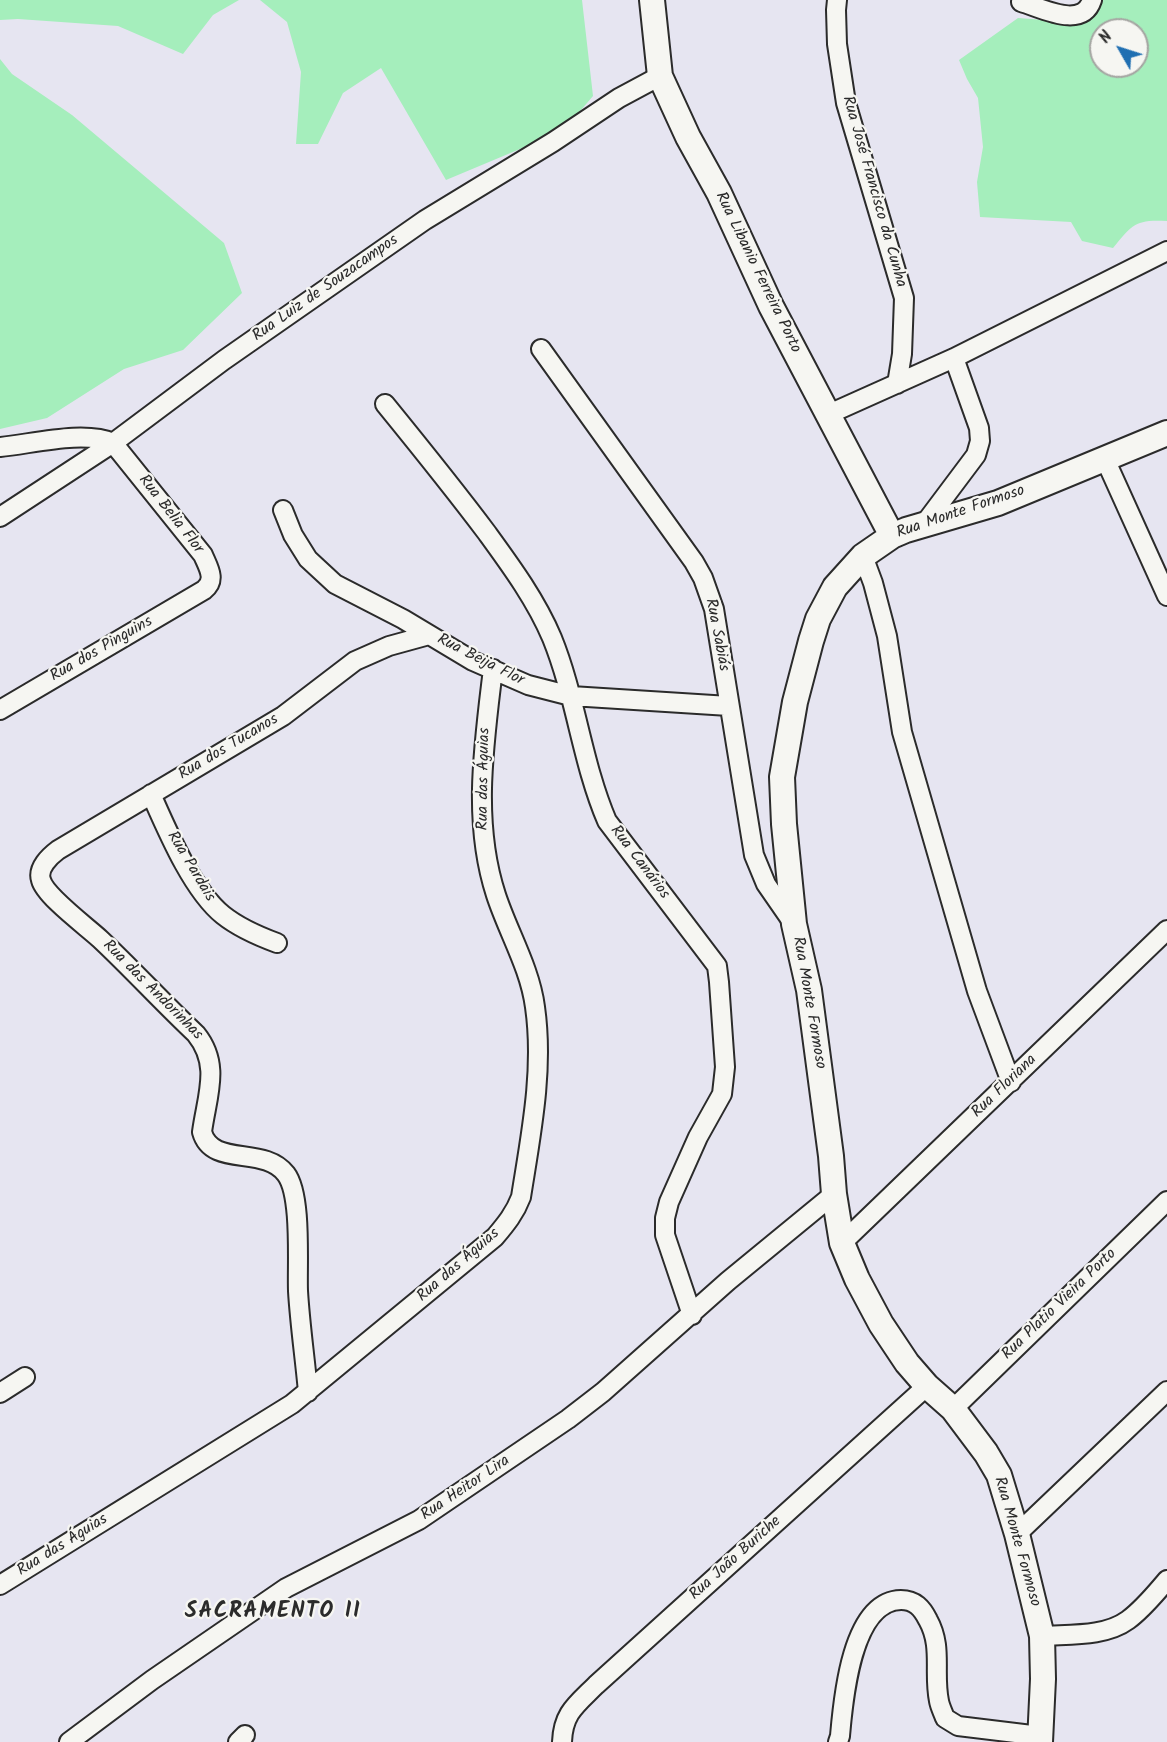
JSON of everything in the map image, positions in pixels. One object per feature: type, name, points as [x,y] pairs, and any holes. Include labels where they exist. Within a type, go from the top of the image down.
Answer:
[{"type":"street","name":"Rua Libanio Ferreira Porto","points":[[652,0],[660,76],[688,137],[719,193],[771,306],[892,536]]},
{"type":"street","name":"Rua José Francisco da Cunha","points":[[837,0],[837,44],[846,103],[904,298],[902,354],[897,384]]},
{"type":"street","points":[[1021,2],[1064,16],[1073,16],[1086,11],[1092,0]]},
{"type":"street","name":"Rua Luiz de Souzacampos","points":[[0,517],[112,443],[225,360],[425,220],[553,142],[619,98],[660,76]]},
{"type":"street","points":[[829,414],[954,358],[1167,251]]},
{"type":"street","name":"Rua Sabiás","points":[[542,349],[694,562],[703,578],[714,609],[754,855],[766,884],[794,924]]},
{"type":"street","points":[[922,526],[976,455],[980,441],[979,428],[954,358]]},
{"type":"street","name":"Rua Canários","points":[[385,404],[445,476],[526,590],[551,636],[571,696],[599,802],[607,821],[717,966],[724,1038],[722,1094],[684,1166],[665,1218],[664,1235],[692,1315]]},
{"type":"street","name":"Rua Monte Formoso","points":[[1040,1739],[1043,1679],[1042,1636],[1017,1534],[999,1475],[986,1453],[953,1409],[927,1386],[907,1363],[881,1324],[857,1279],[842,1243],[809,990],[794,924],[782,797],[785,754],[795,702],[818,619],[835,587],[863,556],[892,536],[998,503],[1167,433]]},
{"type":"street","points":[[0,447],[74,438],[105,439],[112,443]]},
{"type":"street","name":"Rua Belia Flor","points":[[112,443],[203,555],[212,580],[204,590]]},
{"type":"street","points":[[1105,459],[1167,596]]},
{"type":"street","name":"Rua Beija Flor","points":[[283,510],[293,535],[308,559],[320,571],[341,587],[404,619],[474,661],[537,688],[571,696],[729,706]]},
{"type":"street","points":[[863,556],[873,583],[887,636],[902,732],[977,991],[1011,1082]]},
{"type":"street","name":"Rua dos Pinguins","points":[[0,710],[204,590]]},
{"type":"street","name":"Rua dos Tucanos","points":[[40,878],[42,868],[58,850],[283,716],[364,656],[389,646],[429,635]]},
{"type":"street","name":"Rua das Águias","points":[[0,1585],[264,1423],[308,1392],[495,1237],[517,1209],[521,1197],[534,1113],[538,1053],[536,1008],[532,987],[496,895],[484,844],[482,824],[484,746],[493,669]]},
{"type":"street","name":"Rua Pardais","points":[[152,794],[178,851],[199,887],[215,907],[237,924],[277,943]]},
{"type":"street","name":"Rua das Andorinhas","points":[[40,878],[52,896],[100,939],[205,1045],[211,1069],[202,1132],[205,1142],[210,1148],[221,1153],[259,1158],[279,1167],[291,1182],[296,1214],[298,1292],[308,1392]]},
{"type":"street","name":"Rua Floriana","points":[[842,1243],[1167,930]]},
{"type":"street","name":"Rua Heitor Lira","points":[[69,1742],[152,1680],[286,1588],[419,1520],[497,1469],[603,1392],[728,1281],[834,1194]]},
{"type":"street","name":"Rua Platio Vieira Porto","points":[[953,1409],[1167,1201]]},
{"type":"street","points":[[0,1393],[25,1377]]},
{"type":"street","name":"Rua João Buriche","points":[[562,1742],[562,1725],[573,1708],[596,1685],[927,1386]]},
{"type":"street","points":[[1017,1534],[1167,1391]]},
{"type":"street","points":[[1042,1636],[1100,1632],[1126,1622],[1167,1581]]},
{"type":"street","points":[[838,1742],[844,1688],[857,1639],[877,1610],[894,1600],[908,1600],[920,1606],[937,1639],[939,1700],[945,1718],[958,1726],[1040,1739]]},
{"type":"green space","points":[[0,0],[239,0],[213,15],[183,54],[118,26],[18,19],[0,20]]},
{"type":"green space","points":[[260,0],[582,0],[593,96],[563,131],[446,180],[381,68],[343,93],[318,144],[296,144],[301,72],[287,22]]},
{"type":"green space","points":[[1101,0],[1167,0],[1167,221],[1148,221],[1135,225],[1113,248],[1082,241],[1071,222],[980,217],[977,182],[983,147],[978,98],[959,60],[1018,18],[1086,23],[1089,18],[1089,78],[1149,78],[1149,18],[1089,18]]},
{"type":"green space","points":[[0,59],[12,74],[72,115],[224,243],[242,293],[183,350],[124,369],[47,418],[0,429]]},
{"type":"district","name":"SACRAMENTO II","points":[[273,1613]]}]
